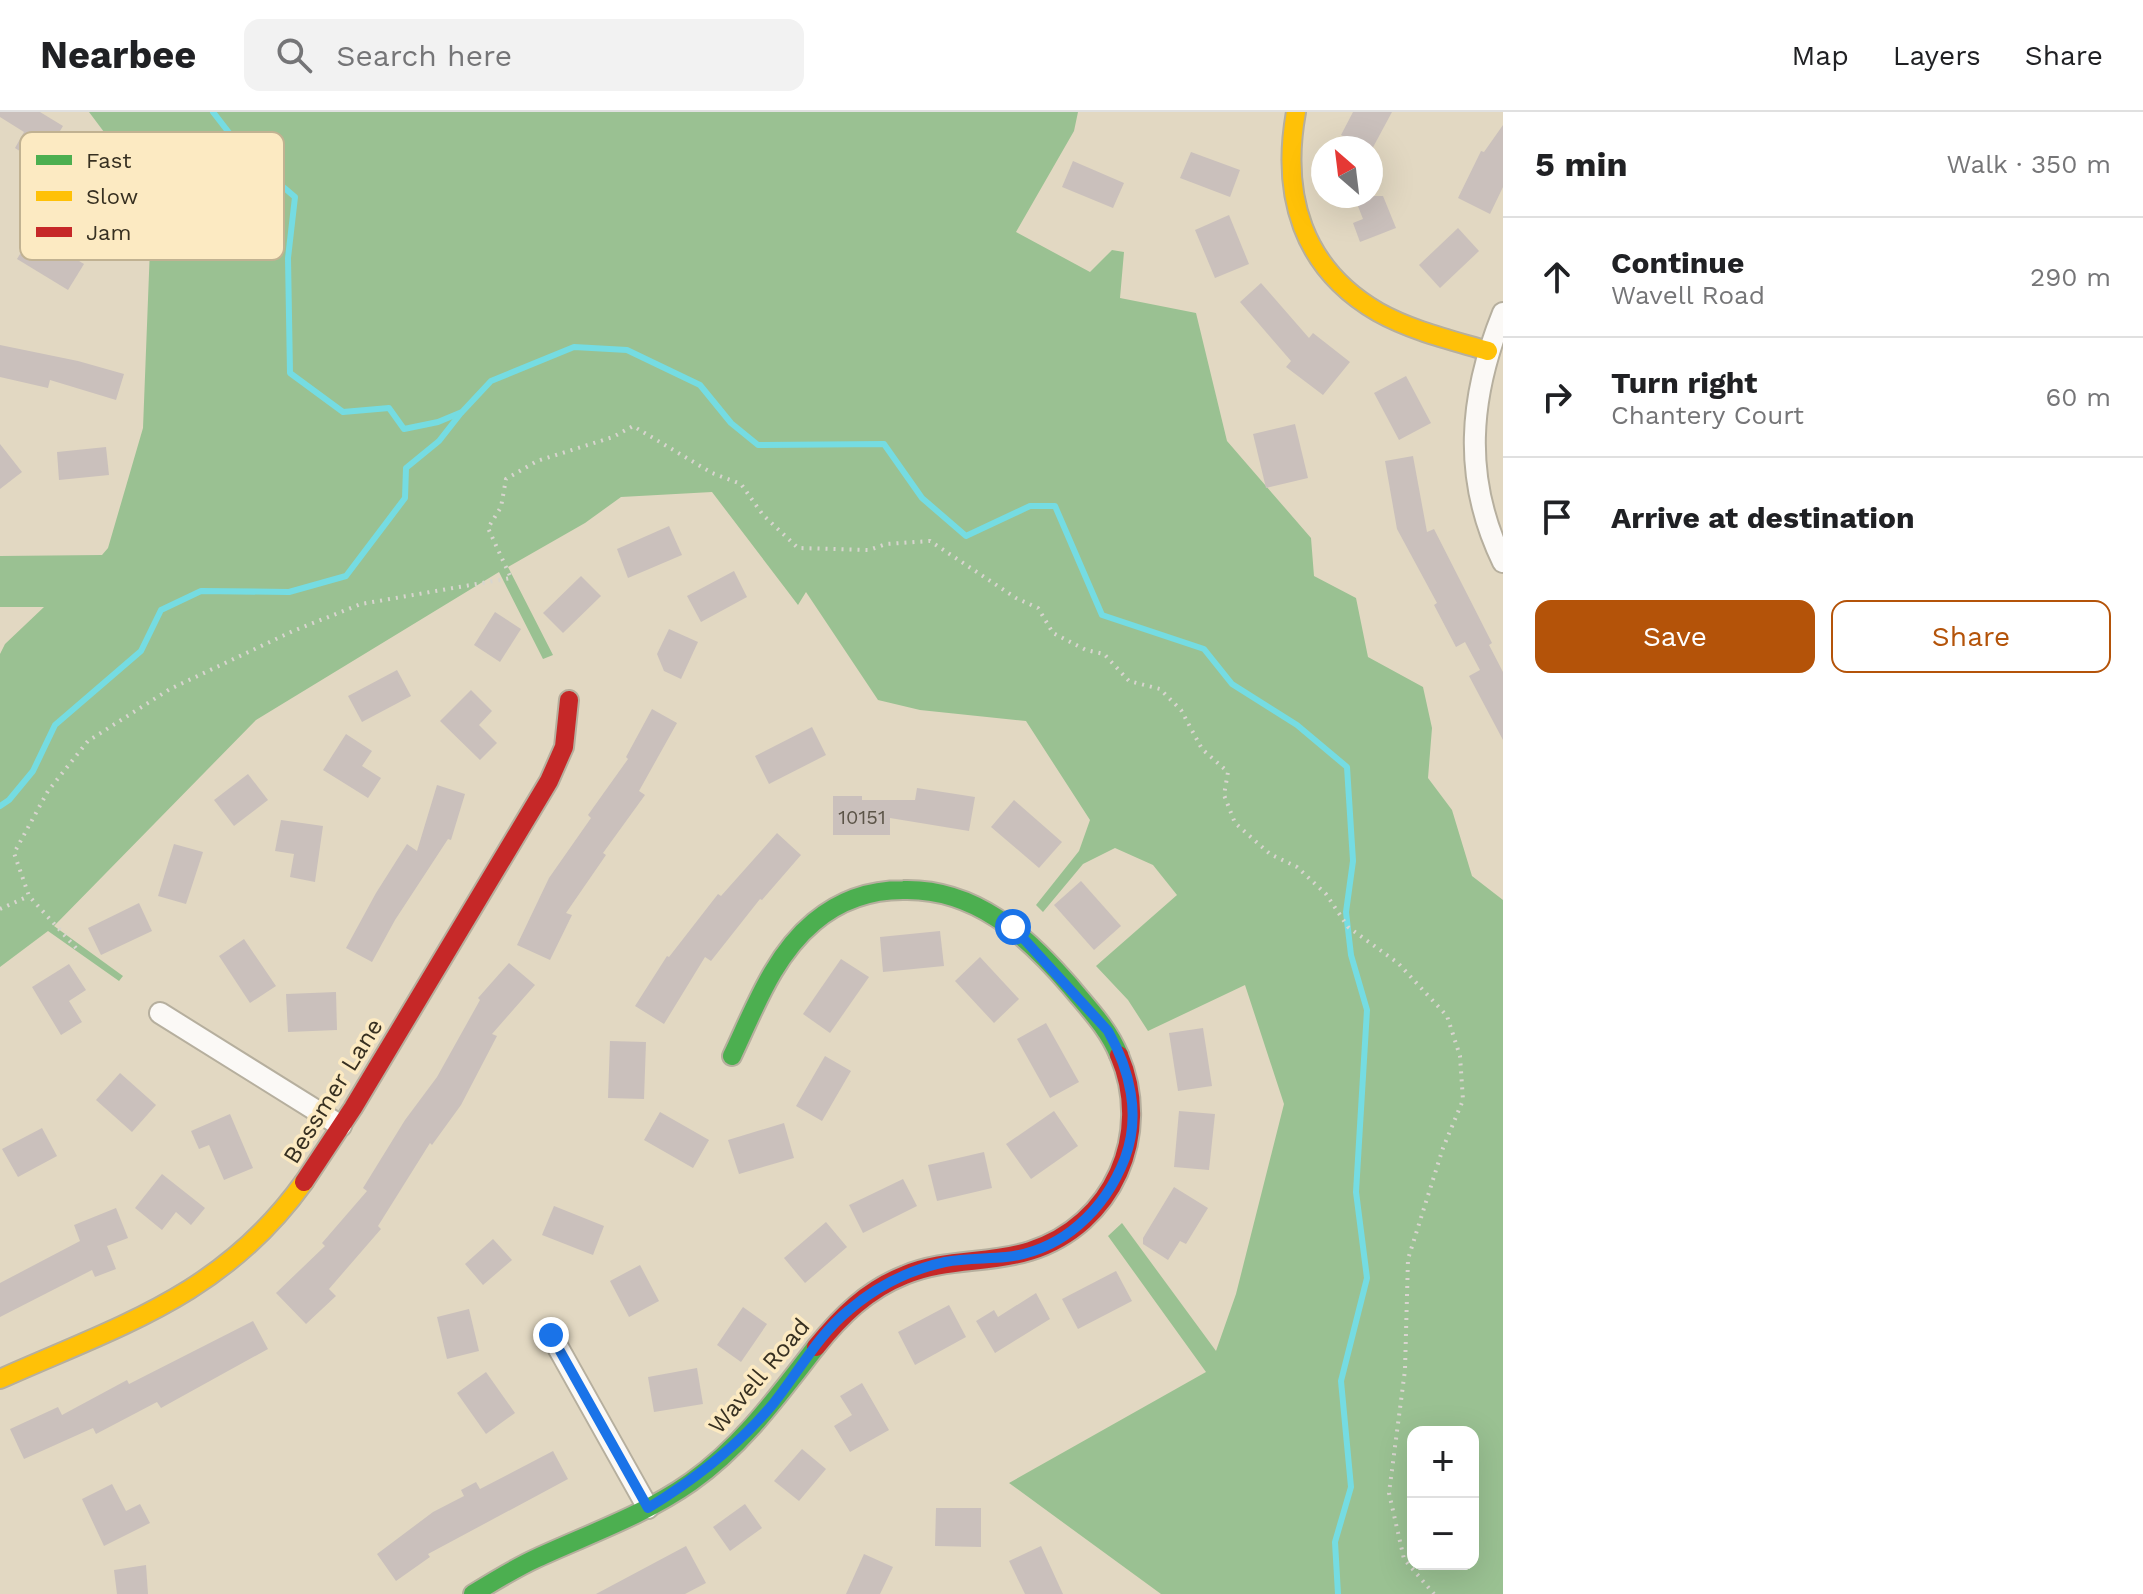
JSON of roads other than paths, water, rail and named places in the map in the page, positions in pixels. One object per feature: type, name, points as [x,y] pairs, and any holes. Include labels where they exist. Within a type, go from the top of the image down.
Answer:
[{"type":"street","points":[[1296,112],[1290,135],[1289,183],[1302,230],[1329,274],[1377,312],[1488,351]]},
{"type":"street","points":[[1503,313],[1488,351],[1474,421],[1476,475],[1483,510],[1503,562]]},
{"type":"street","name":"Bessmer Lane","points":[[0,1379],[162,1306],[219,1272],[253,1243],[289,1204],[341,1126],[549,781],[564,747],[569,700]]},
{"type":"street","name":"Wavell Road","points":[[473,1594],[546,1553],[648,1508],[688,1484],[734,1446],[772,1405],[828,1330],[870,1293],[913,1271],[946,1262],[1030,1252],[1076,1228],[1105,1199],[1118,1176],[1133,1123],[1132,1093],[1119,1050],[1108,1031],[1013,927],[976,903],[941,891],[907,888],[873,892],[845,902],[816,920],[797,938],[781,960],[732,1056]]},
{"type":"street","points":[[160,1013],[341,1126]]},
{"type":"street","points":[[551,1335],[648,1508]]},
{"type":"waterway","points":[[213,112],[228,132]]},
{"type":"waterway","points":[[284,188],[295,197],[288,258],[290,373],[343,412],[389,408],[404,429],[438,422],[462,412],[491,381],[574,347],[627,350],[700,385],[731,423],[758,445],[884,444],[922,498],[966,536],[1030,506],[1055,506],[1102,615],[1204,649],[1232,684],[1297,725],[1347,767],[1353,861],[1346,912],[1351,955],[1367,1010],[1356,1192],[1367,1278],[1341,1381],[1351,1487],[1335,1542],[1338,1594]]},
{"type":"waterway","points":[[0,806],[9,800],[33,771],[55,725],[141,651],[161,610],[201,591],[289,592],[346,576],[405,498],[406,468],[439,441],[461,413]]}]
